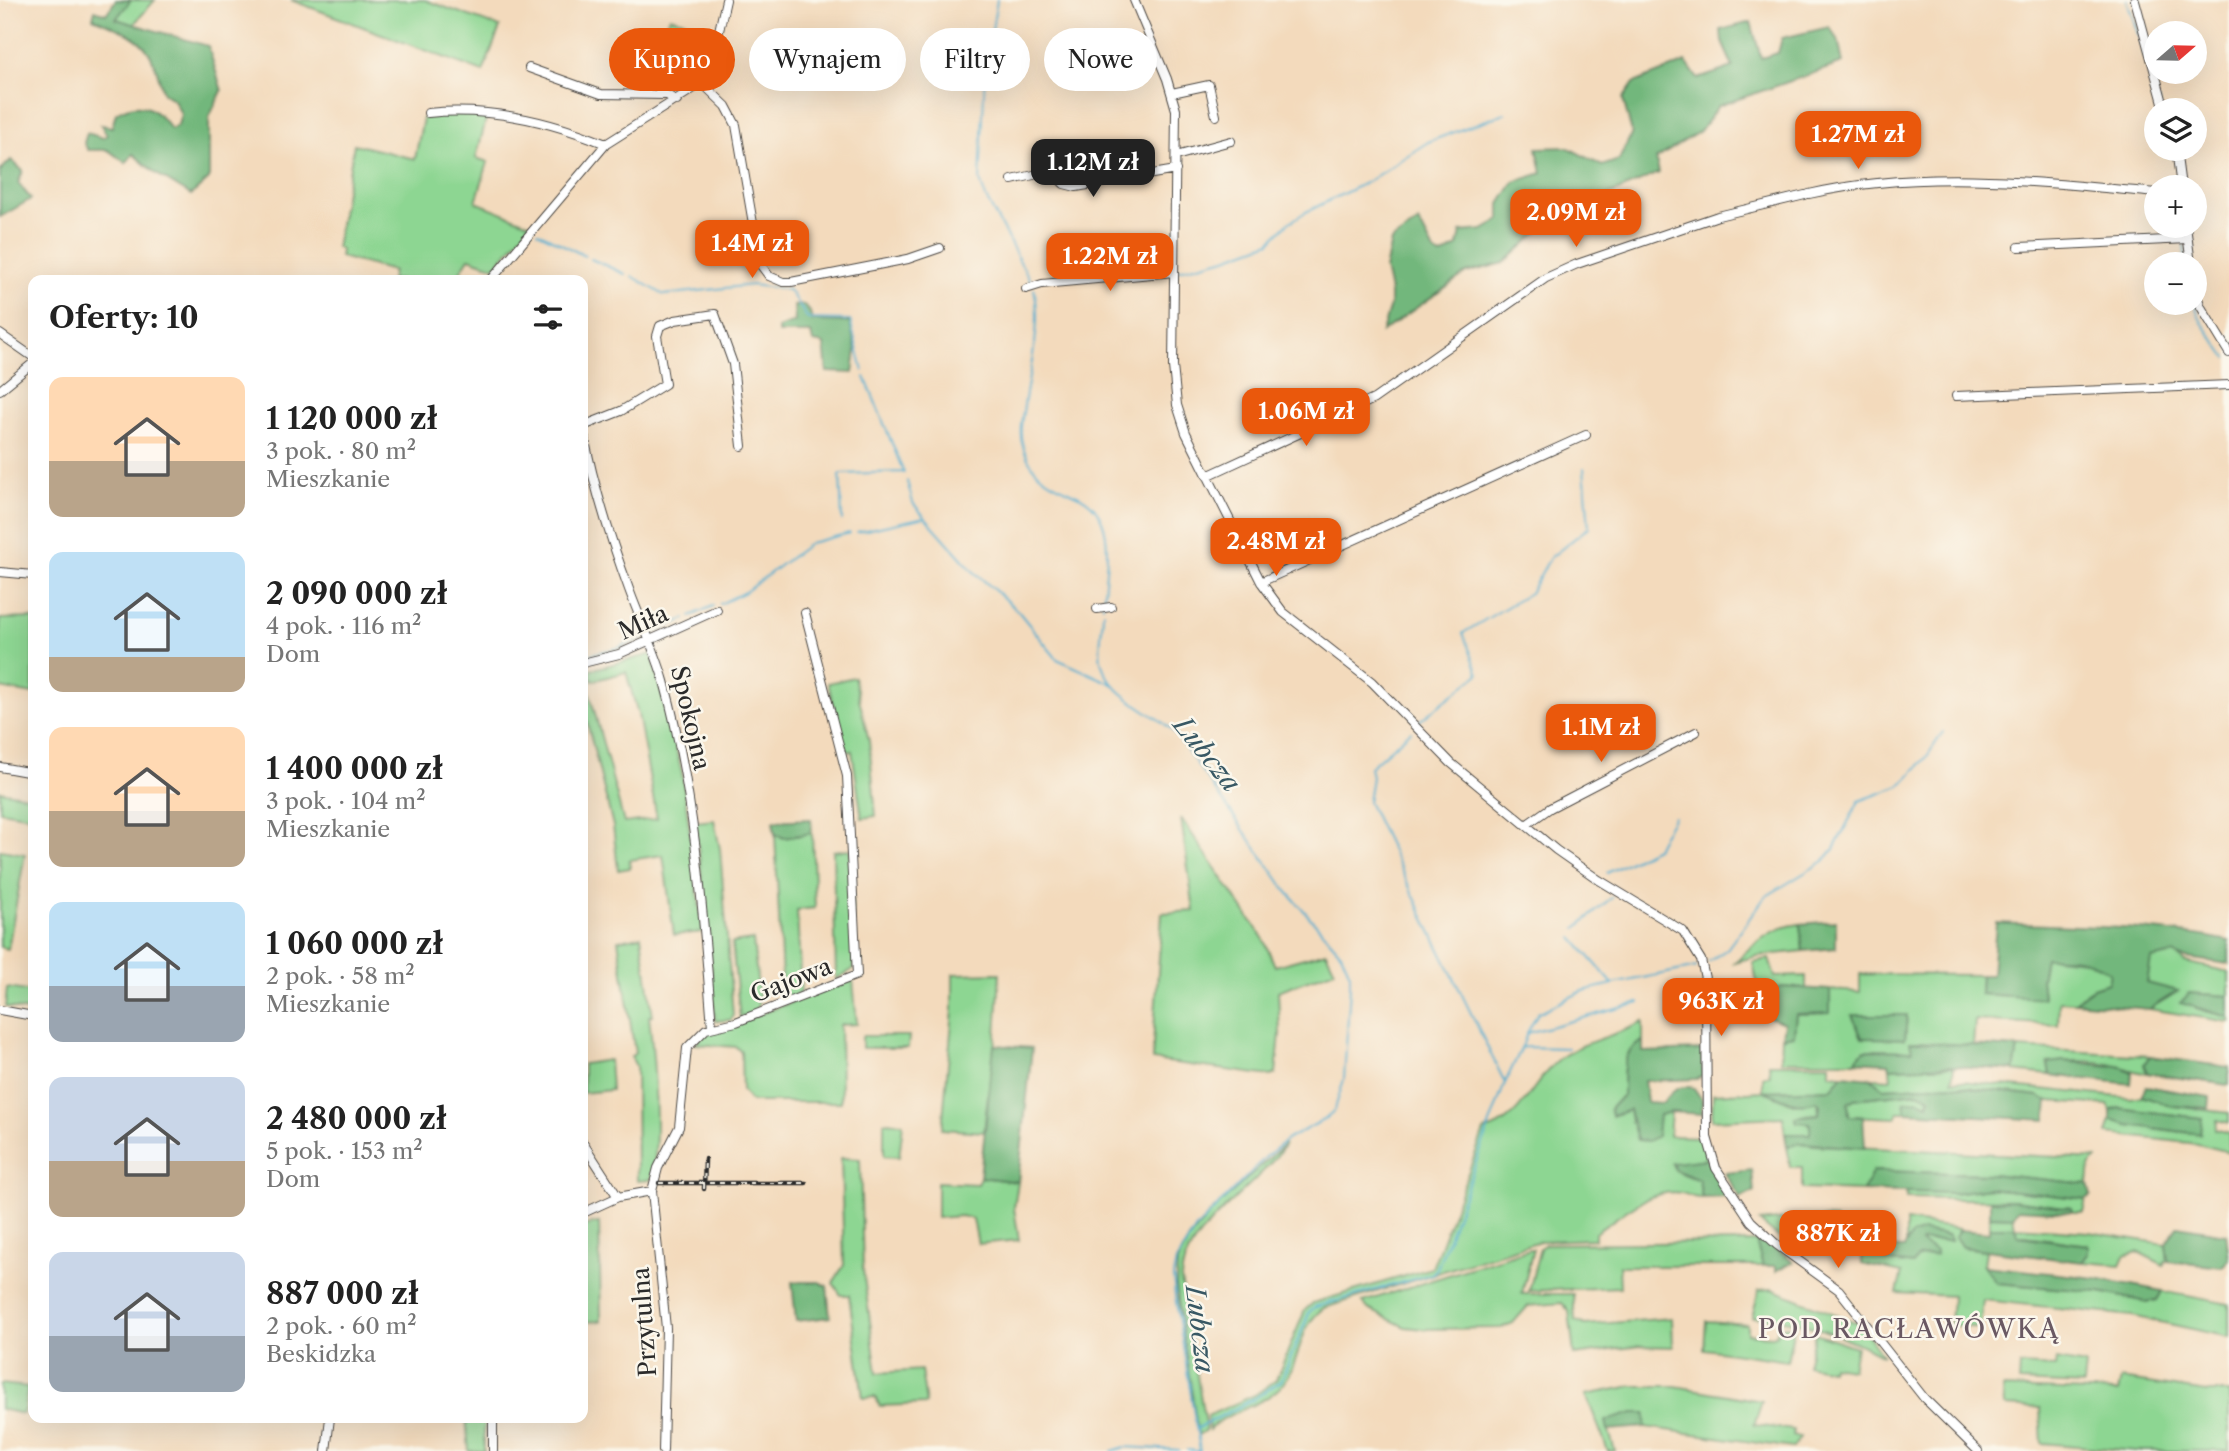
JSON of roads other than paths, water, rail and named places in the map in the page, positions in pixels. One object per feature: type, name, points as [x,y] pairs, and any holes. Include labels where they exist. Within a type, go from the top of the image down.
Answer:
[{"type":"street","points":[[720,28],[726,0]]},
{"type":"street","points":[[1134,0],[1172,93],[1176,114],[1172,366],[1177,405],[1186,433],[1261,582],[1276,604],[1294,623],[1372,682],[1437,749],[1526,825],[1599,880],[1683,931],[1701,960],[1706,983],[1707,1137],[1712,1160],[1722,1180],[1759,1230],[1839,1290],[1924,1398],[1978,1451]]},
{"type":"street","points":[[2135,0],[2162,98]]},
{"type":"street","points":[[530,68],[601,94],[667,95],[677,101]]},
{"type":"street","points":[[1172,93],[1209,86],[1216,116]]},
{"type":"street","points":[[495,275],[606,144],[691,91]]},
{"type":"street","points":[[710,91],[726,106],[736,125],[758,256],[769,276],[783,282],[791,282],[908,259],[940,248]]},
{"type":"street","points":[[428,113],[485,112],[540,123],[606,144]]},
{"type":"street","points":[[1176,156],[1231,141]]},
{"type":"street","points":[[1013,180],[1051,171],[1064,184],[1076,187],[1176,170]]},
{"type":"street","points":[[1207,476],[1374,399],[1546,278],[1577,264],[1718,216],[1807,195],[1872,184],[1956,180],[2144,192]]},
{"type":"street","points":[[2019,247],[2188,239],[2190,252]]},
{"type":"street","points":[[1026,289],[1039,285],[1174,272]]},
{"type":"street","points":[[588,426],[621,411],[665,384],[657,336],[660,326],[675,320],[715,314],[733,364],[742,446]]},
{"type":"street","points":[[2205,315],[2229,353]]},
{"type":"street","points":[[0,346],[4,337],[28,354]]},
{"type":"street","points":[[0,390],[28,367]]},
{"type":"street","points":[[1956,396],[2229,385]]},
{"type":"street","points":[[1261,582],[1586,435]]},
{"type":"street","name":"Spokojna","points":[[588,455],[596,499],[638,613],[651,640],[672,714],[687,784],[706,937],[712,1027]]},
{"type":"street","points":[[0,572],[28,575]]},
{"type":"street","points":[[1097,609],[1111,607]]},
{"type":"street","name":"Miła","points":[[588,662],[619,654],[718,610]]},
{"type":"street","name":"Gajowa","points":[[652,1191],[658,1168],[679,1127],[685,1053],[694,1038],[712,1027],[736,1022],[857,975],[847,776],[805,613]]},
{"type":"street","points":[[1526,825],[1550,808],[1696,732]]},
{"type":"street","points":[[0,766],[28,772]]},
{"type":"street","points":[[0,1010],[28,1015]]},
{"type":"street","points":[[588,1151],[618,1197]]},
{"type":"street","points":[[588,1211],[618,1197],[652,1191]]},
{"type":"street","name":"Przytulna","points":[[652,1191],[666,1328],[663,1451]]},
{"type":"street","points":[[326,1451],[329,1423]]},
{"type":"street","points":[[493,1423],[493,1451]]},
{"type":"waterway","name":"Lubcza","points":[[997,0],[985,71],[980,181],[986,198],[1032,284]]},
{"type":"waterway","points":[[2127,0],[2144,52]]},
{"type":"waterway","points":[[2153,84],[2156,94]]},
{"type":"waterway","points":[[1179,270],[1226,258],[1270,242],[1287,224],[1304,213],[1367,182],[1428,142],[1505,113]]},
{"type":"waterway","points":[[538,232],[585,256]]},
{"type":"waterway","points":[[2184,245],[2185,252]]},
{"type":"waterway","points":[[591,259],[625,274]]},
{"type":"waterway","points":[[632,276],[664,295],[752,285],[789,290],[808,319],[850,320],[863,371]]},
{"type":"waterway","name":"Lubcza","points":[[1034,289],[1036,333],[1022,420],[1022,443],[1029,461],[1038,473],[1085,500],[1095,508],[1102,521],[1107,541],[1103,606]]},
{"type":"waterway","points":[[2199,315],[2227,358]]},
{"type":"waterway","points":[[865,377],[904,473]]},
{"type":"waterway","points":[[1418,722],[1479,674],[1463,633],[1530,593],[1550,558],[1589,527],[1584,468]]},
{"type":"waterway","points":[[842,520],[840,474],[903,472]]},
{"type":"waterway","points":[[907,481],[913,503],[924,516]]},
{"type":"waterway","points":[[857,532],[925,517],[973,571],[1018,611],[1057,659],[1115,685]]},
{"type":"waterway","points":[[720,604],[745,592],[810,543],[850,533]]},
{"type":"waterway","points":[[691,616],[713,606]]},
{"type":"waterway","name":"Lubcza","points":[[1103,612],[1100,649],[1106,674],[1122,694],[1175,733],[1285,889],[1341,953],[1350,974],[1344,1079],[1335,1109],[1327,1118],[1288,1139],[1268,1155],[1196,1228],[1176,1261],[1173,1276],[1175,1296],[1200,1451]]},
{"type":"waterway","points":[[652,633],[685,619]]},
{"type":"waterway","points":[[588,655],[618,648],[644,637]]},
{"type":"waterway","points":[[1198,1428],[1254,1399],[1281,1381],[1310,1311],[1315,1307],[1432,1274],[1437,1269],[1505,1083],[1368,802],[1372,777],[1370,767],[1411,731]]},
{"type":"waterway","points":[[1708,962],[1727,949],[1765,897],[1824,861],[1834,849],[1859,801],[1900,786],[1926,758],[1943,732]]},
{"type":"waterway","points":[[1662,836],[1674,817]]},
{"type":"waterway","points":[[1607,873],[1656,848],[1661,838]]},
{"type":"waterway","points":[[1577,928],[1612,897]]},
{"type":"waterway","points":[[1527,1033],[1538,1013],[1583,991],[1613,984],[1573,938]]},
{"type":"waterway","points":[[1613,984],[1697,967]]},
{"type":"waterway","points":[[1522,1047],[1527,1033],[1639,1003]]},
{"type":"waterway","points":[[1505,1083],[1522,1047],[1568,1048]]},
{"type":"waterway","points":[[1112,1451],[1125,1447],[1179,1450]]},
{"type":"waterway","points":[[1187,1450],[1198,1451]]},
{"type":"railway","points":[[704,1189],[705,1159]]},
{"type":"railway","points":[[659,1183],[806,1183]]},
{"type":"district","name":"POD RACŁAWÓWKĄ","points":[[1909,1329]]}]
